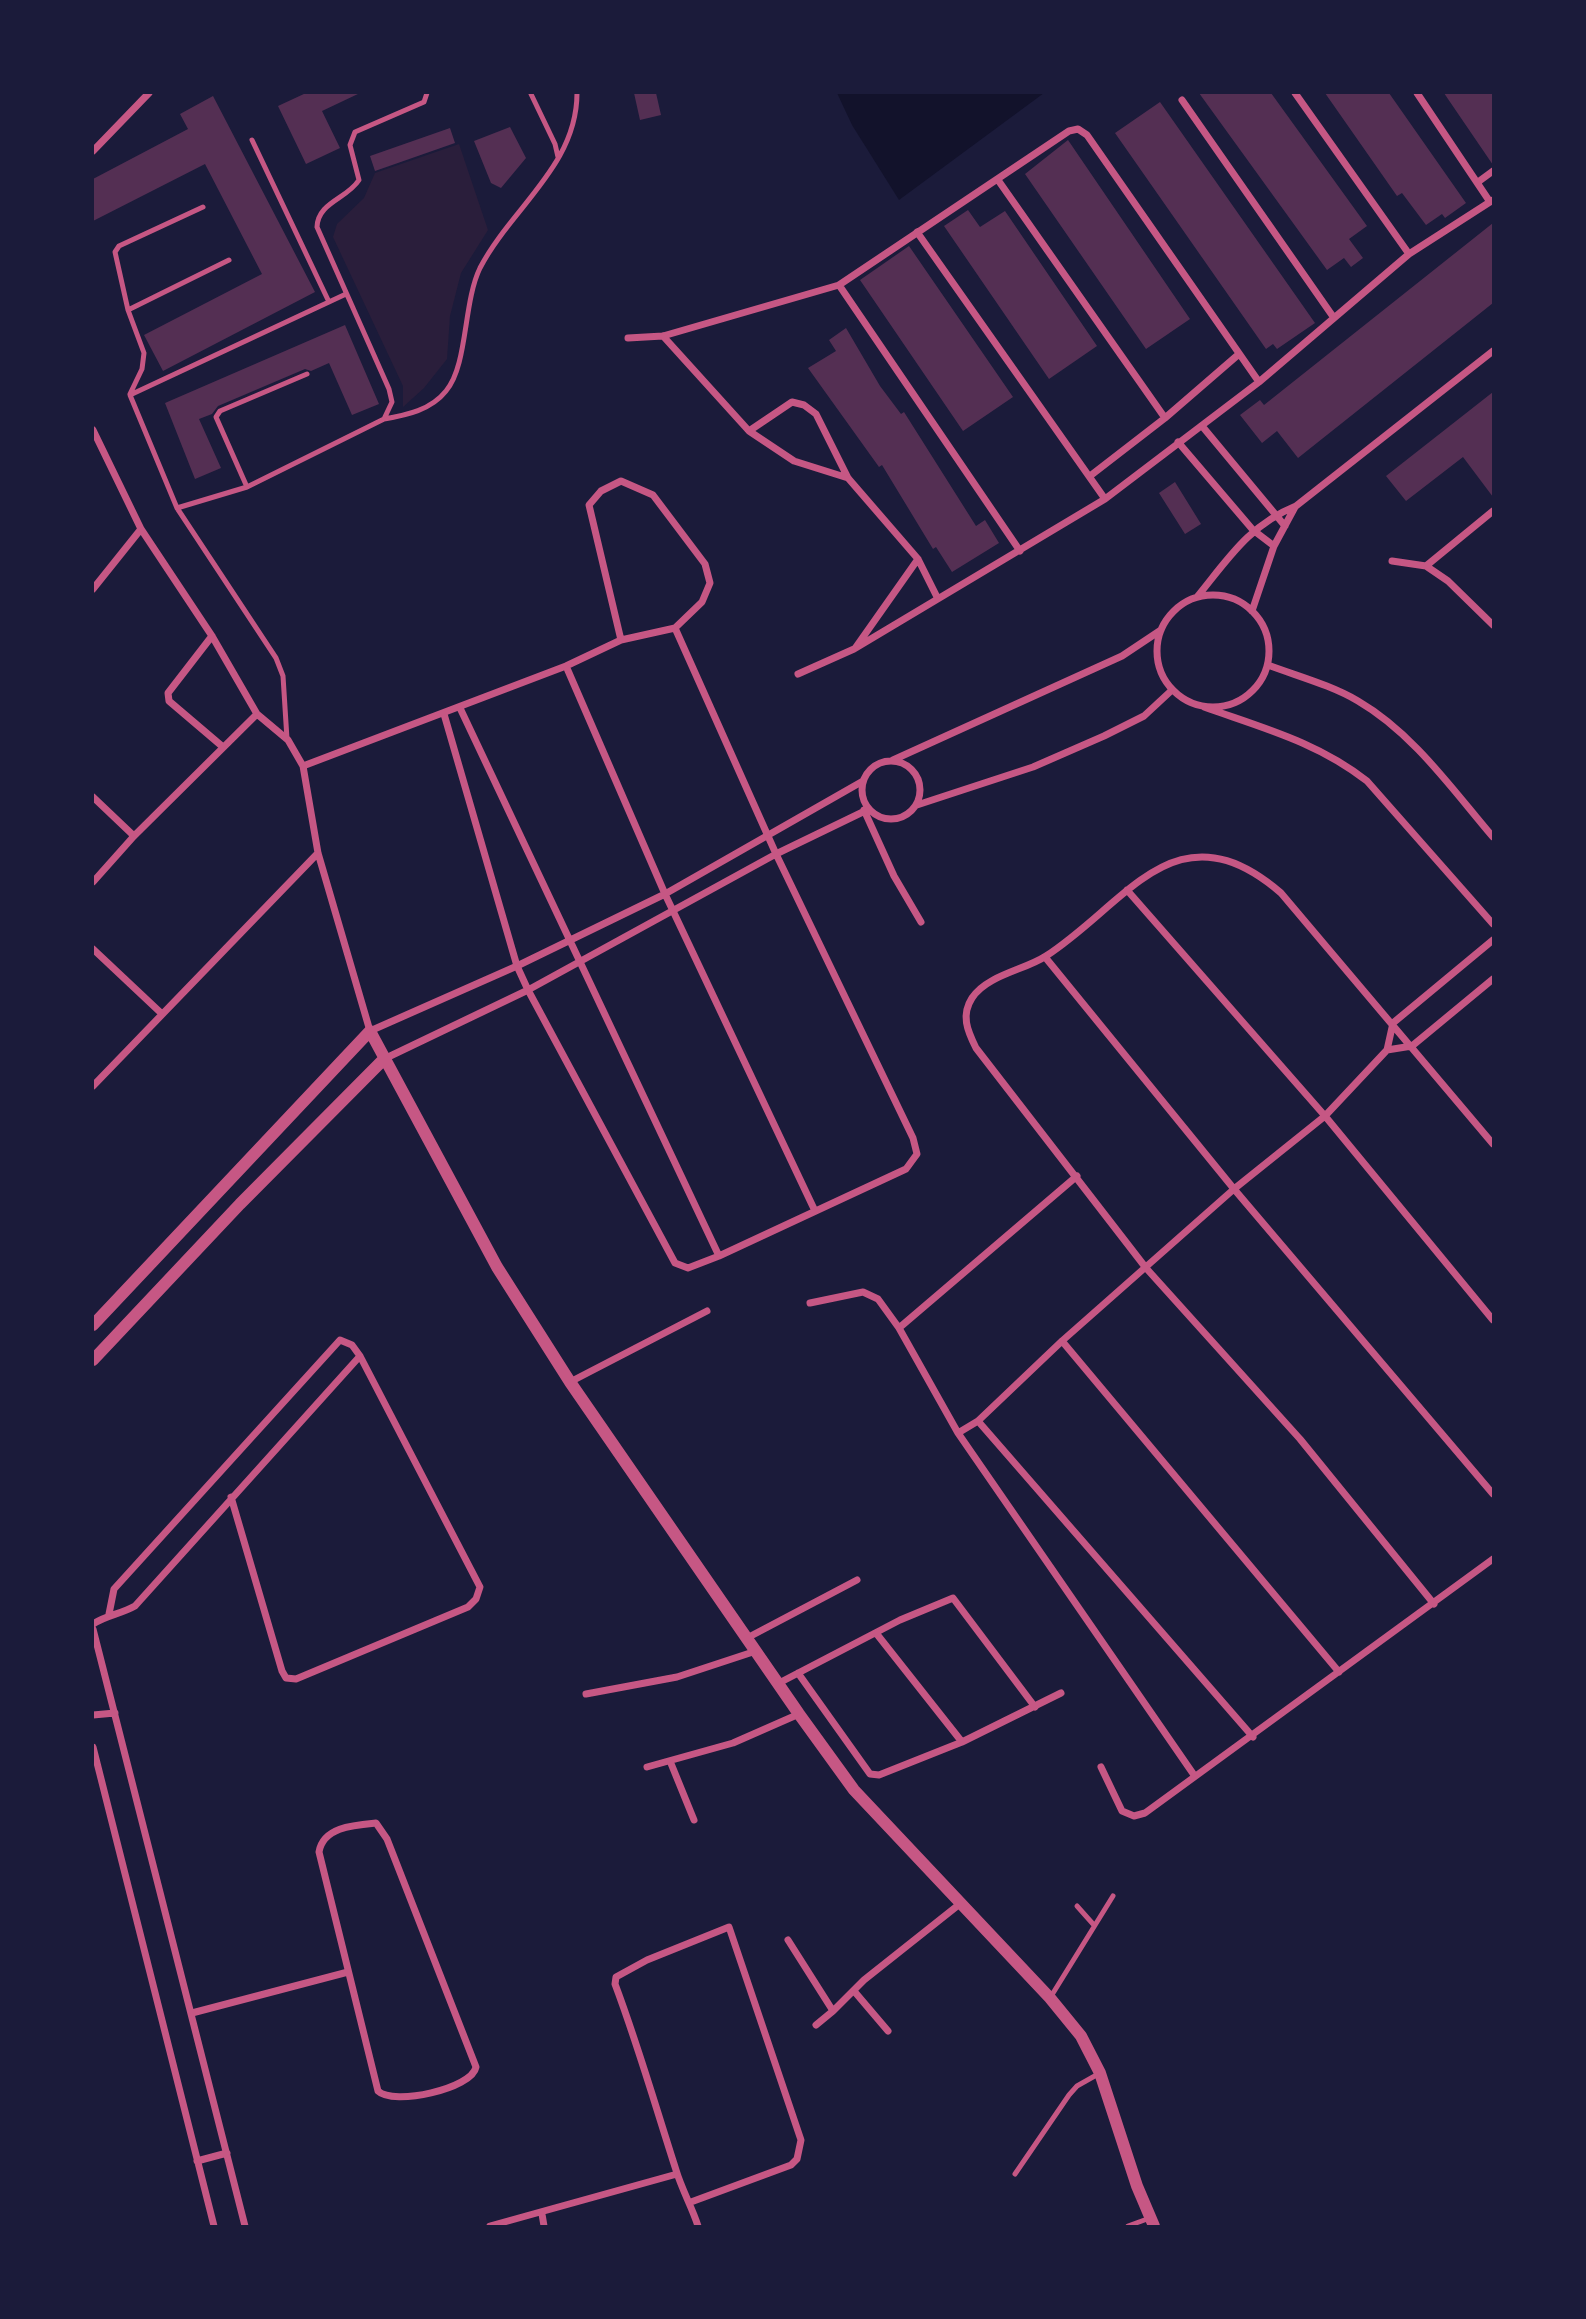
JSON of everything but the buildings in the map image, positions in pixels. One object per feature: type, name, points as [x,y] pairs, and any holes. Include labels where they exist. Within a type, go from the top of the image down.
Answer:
[{"type":"street","points":[[93,151],[149,93]]},
{"type":"street","points":[[1295,93],[1409,254]]},
{"type":"street","points":[[798,674],[853,649],[1105,499],[1259,382],[1409,254],[1492,201],[1417,93]]},
{"type":"street","points":[[1182,100],[1334,318]]},
{"type":"street","points":[[628,338],[663,336],[839,285],[1069,131],[1078,129],[1087,135],[1259,382]]},
{"type":"street","points":[[1478,182],[1493,171]]},
{"type":"street","points":[[998,180],[1166,418]]},
{"type":"street","points":[[917,232],[1105,499]]},
{"type":"street","points":[[839,285],[1020,551]]},
{"type":"street","points":[[663,336],[749,431],[794,461],[848,478]]},
{"type":"street","points":[[93,1325],[370,1031],[517,967],[665,894],[863,781],[875,765],[893,760],[1122,656],[1161,630],[1181,605],[1197,597],[1252,530],[1274,515],[1296,506],[1493,351]]},
{"type":"street","points":[[1090,476],[1166,418],[1238,354]]},
{"type":"street","points":[[749,431],[792,402],[803,405],[816,414],[848,478],[918,559],[937,597]]},
{"type":"street","points":[[1202,426],[1285,526]]},
{"type":"street","points":[[93,433],[141,529],[212,636],[257,714],[288,740],[303,766],[318,853],[370,1031],[497,1267],[570,1382],[854,1790],[1050,1998],[1081,2036],[1100,2073],[1152,2222]]},
{"type":"street","points":[[1178,442],[1252,530],[1274,546]]},
{"type":"street","points":[[303,766],[460,708],[566,666],[621,640],[675,628],[702,602],[710,583],[705,564],[653,495],[621,481],[601,491],[589,505],[621,640]]},
{"type":"street","points":[[1252,611],[1274,546],[1296,506]]},
{"type":"street","points":[[1426,566],[1493,511]]},
{"type":"street","points":[[93,589],[141,529]]},
{"type":"street","points":[[853,649],[918,559]]},
{"type":"street","points":[[1392,561],[1426,566],[1448,581],[1493,625]]},
{"type":"street","points":[[1197,597],[1229,597],[1252,611],[1261,621],[1269,642],[1268,665],[1251,694],[1237,703],[1204,707]]},
{"type":"street","points":[[444,714],[517,967],[675,1263],[688,1268],[906,1169],[918,1154],[776,854],[675,628]]},
{"type":"street","points":[[1161,630],[1157,645],[1158,661],[1163,676],[1181,698],[1312,746],[1344,764],[1367,781],[1493,924]]},
{"type":"street","points":[[212,636],[168,692],[169,701],[223,747]]},
{"type":"street","points":[[1268,665],[1355,699],[1375,712],[1407,739],[1493,837]]},
{"type":"street","points":[[566,666],[665,894],[675,910],[815,1211]]},
{"type":"street","points":[[916,805],[1033,766],[1104,736],[1144,716],[1172,690]]},
{"type":"street","points":[[460,708],[719,1256]]},
{"type":"street","points":[[93,882],[134,836],[257,714]]},
{"type":"street","points":[[867,809],[876,815],[894,819],[911,812],[916,805],[921,786],[917,776],[911,768],[893,760]]},
{"type":"street","points":[[863,781],[864,800],[894,876],[921,922]]},
{"type":"street","points":[[93,797],[134,836]]},
{"type":"street","points":[[93,1360],[240,1204],[384,1059],[528,990],[776,854],[867,809]]},
{"type":"street","points":[[93,1086],[160,1013],[318,853]]},
{"type":"street","points":[[1434,1604],[1300,1439],[1146,1268],[975,1048],[967,1029],[966,1010],[974,995],[1009,973],[1045,957],[1156,868],[1180,858],[1219,859],[1260,875],[1281,893],[1493,1143]]},
{"type":"street","points":[[1127,890],[1325,1116],[1493,1320]]},
{"type":"street","points":[[958,1433],[978,1421],[1062,1341],[1234,1189],[1325,1116],[1387,1050],[1393,1023],[1493,940]]},
{"type":"street","points":[[93,949],[160,1013]]},
{"type":"street","points":[[1045,957],[1234,1189],[1493,1494]]},
{"type":"street","points":[[1387,1050],[1412,1046],[1493,979]]},
{"type":"street","points":[[898,1328],[1077,1176]]},
{"type":"street","points":[[221,1188],[240,1204]]},
{"type":"street","points":[[810,1303],[863,1292],[871,1294],[898,1328],[958,1433],[1194,1775]]},
{"type":"street","points":[[570,1382],[708,1311]]},
{"type":"street","points":[[109,1614],[114,1589],[340,1340],[352,1345],[360,1356],[480,1587],[476,1599],[468,1607],[296,1679],[286,1678],[231,1497]]},
{"type":"street","points":[[1062,1341],[1339,1672]]},
{"type":"street","points":[[245,2226],[93,1626],[109,1614],[123,1613],[135,1606],[360,1356]]},
{"type":"street","points":[[978,1421],[1253,1737]]},
{"type":"street","points":[[1101,1767],[1122,1811],[1134,1816],[1145,1812],[1194,1775],[1253,1737],[1493,1559]]},
{"type":"street","points":[[747,1638],[857,1580]]},
{"type":"street","points":[[779,1683],[876,1633],[953,1598],[1035,1707]]},
{"type":"street","points":[[876,1633],[962,1742]]},
{"type":"street","points":[[586,1693],[677,1677],[755,1651]]},
{"type":"street","points":[[798,1673],[870,1774],[889,1773],[962,1742],[1060,1693]]},
{"type":"street","points":[[93,1715],[115,1713]]},
{"type":"street","points":[[646,1767],[733,1743],[799,1714]]},
{"type":"street","points":[[93,1747],[214,2226]]},
{"type":"street","points":[[670,1761],[694,1820]]},
{"type":"street","points":[[376,1823],[387,1839],[476,2067],[475,2075],[429,2094],[382,2095],[378,2091],[348,1972],[319,1852],[321,1841],[337,1831],[376,1823]]},
{"type":"street","points":[[816,2025],[902,1949],[961,1903]]},
{"type":"street","points":[[691,2202],[791,2165],[800,2150],[801,2140],[776,2060],[729,1927],[647,1960],[616,1977],[615,1984],[644,2064],[677,2174],[691,2202],[698,2226]]},
{"type":"street","points":[[788,1940],[833,2011]]},
{"type":"street","points":[[192,2013],[348,1972]]},
{"type":"street","points":[[854,1991],[888,2031]]},
{"type":"street","points":[[197,2161],[227,2153]]},
{"type":"street","points":[[490,2226],[542,2214],[677,2174]]},
{"type":"street","points":[[542,2214],[544,2226]]},
{"type":"lane","points":[[384,419],[392,402],[389,389],[317,227],[317,216],[326,206],[352,191],[359,180],[350,145],[355,132],[424,102],[427,93]]},
{"type":"lane","points":[[177,508],[247,487],[384,419],[409,414],[429,405],[447,390],[458,367],[467,308],[480,268],[550,173],[574,125],[577,93]]},
{"type":"lane","points":[[531,94],[555,144],[558,157]]},
{"type":"lane","points":[[252,140],[329,302]]},
{"type":"lane","points":[[203,207],[119,246],[115,252],[128,310],[144,360],[130,395],[177,508],[276,658],[283,676],[288,740]]},
{"type":"lane","points":[[128,310],[229,260]]},
{"type":"lane","points":[[130,395],[346,294]]},
{"type":"lane","points":[[247,487],[216,417],[220,411],[307,374]]},
{"type":"lane","points":[[1050,1998],[1112,1896]]},
{"type":"lane","points":[[1077,1906],[1093,1924]]},
{"type":"lane","points":[[1015,2174],[1069,2095],[1100,2073]]},
{"type":"lane","points":[[1128,2226],[1152,2222]]},
{"type":"shaded area","points":[[837,93],[1044,93],[899,200],[852,125]]},
{"type":"shaded area","points":[[459,144],[488,230],[461,273],[450,316],[447,359],[424,388],[403,407],[403,386],[333,237],[337,224],[364,198],[375,173]]}]
